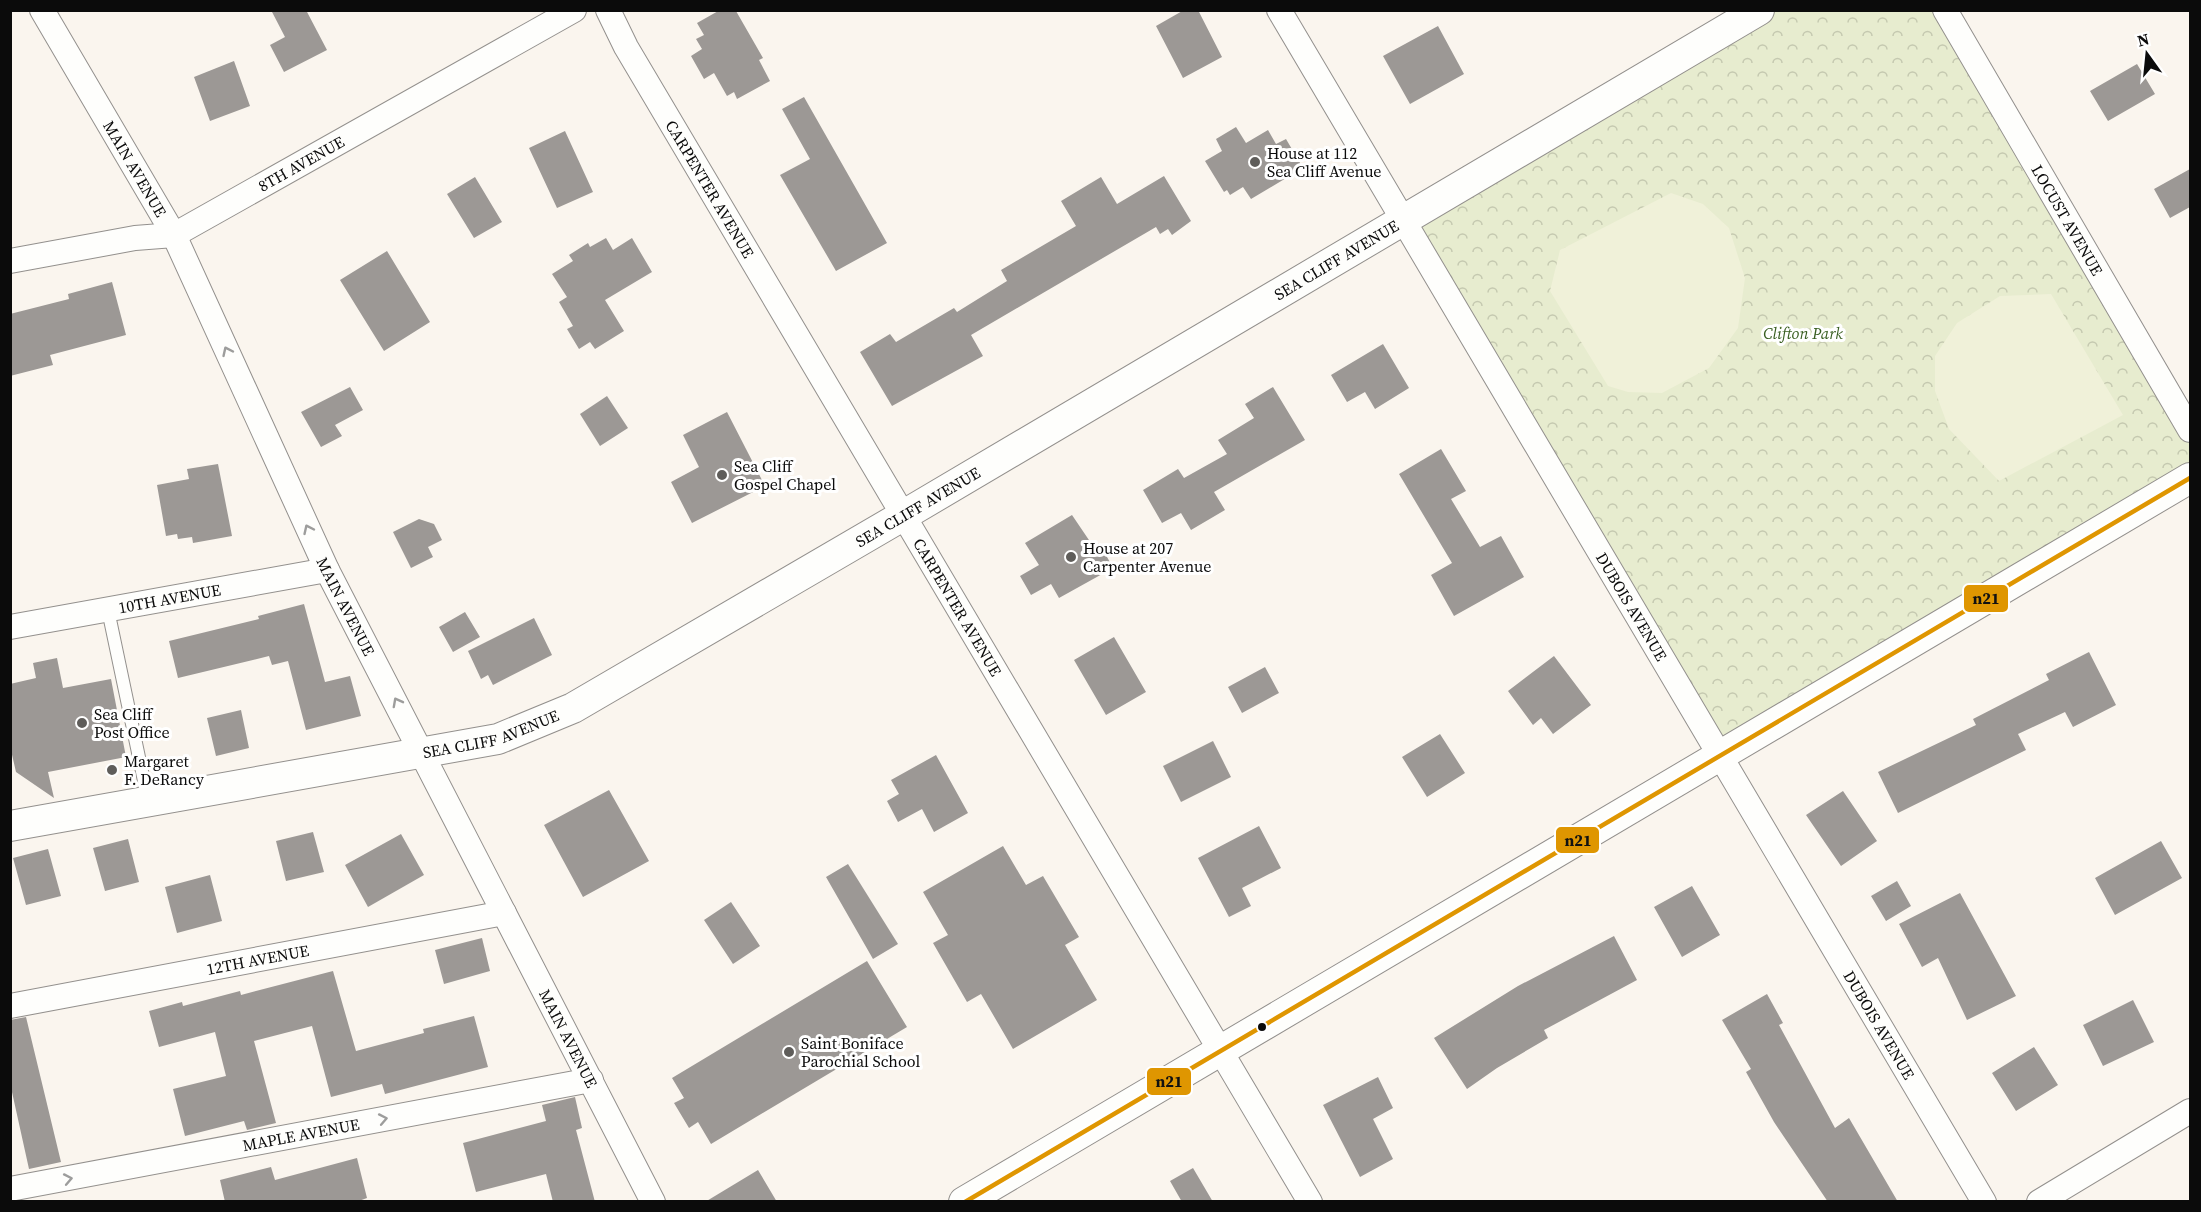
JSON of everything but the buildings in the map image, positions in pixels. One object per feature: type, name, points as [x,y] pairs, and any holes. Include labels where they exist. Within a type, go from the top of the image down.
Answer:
[{"type":"street","name":"MAIN AVENUE","points":[[42,10],[174,235],[327,570],[424,754],[653,1202]]},
{"type":"street","name":"8TH AVENUE","points":[[10,261],[135,238],[174,235],[574,10]]},
{"type":"street","name":"CARPENTER AVENUE","points":[[608,10],[626,47],[1310,1202]]},
{"type":"street","name":"DUBOIS AVENUE","points":[[1279,10],[1984,1202]]},
{"type":"street","name":"SEA CLIFF AVENUE","points":[[10,826],[498,739],[573,708],[1759,10]]},
{"type":"street","name":"LOCUST AVENUE","points":[[1945,10],[2190,430]]},
{"type":"street","points":[[964,1202],[2190,478]]},
{"type":"street","name":"10TH AVENUE","points":[[10,627],[327,570]]},
{"type":"street","name":"12TH AVENUE","points":[[10,1006],[504,913]]},
{"type":"street","name":"MAPLE AVENUE","points":[[10,1190],[591,1080]]},
{"type":"street","points":[[2039,1202],[2190,1111]]},
{"type":"lane","points":[[108,610],[148,802]]},
{"type":"green space","name":"Clifton Park","points":[[1759,11],[1945,11],[2190,430],[2190,478],[1720,756],[1404,220]]},
{"type":"green space","points":[[1671,193],[1703,204],[1729,228],[1745,278],[1738,328],[1709,368],[1662,393],[1628,392],[1608,386],[1550,291],[1560,250]]},
{"type":"green space","points":[[2051,294],[2123,415],[1999,481],[1949,429],[1935,391],[1935,356],[1957,323],[2000,296]]},
{"type":"transit line","name":"n21","points":[[965,1202],[2190,478]]},
{"type":"place","name":"House at 112 Sea Cliff Avenue","points":[[1255,162]]},
{"type":"place","name":"Sea Cliff Gospel Chapel","points":[[722,475]]},
{"type":"place","name":"House at 207 Carpenter Avenue","points":[[1071,557]]},
{"type":"place","name":"Sea Cliff Post Office","points":[[82,723]]},
{"type":"place","name":"Margaret F. DeRancy","points":[[112,770]]},
{"type":"place","name":"Saint Boniface Parochial School","points":[[789,1052]]}]
